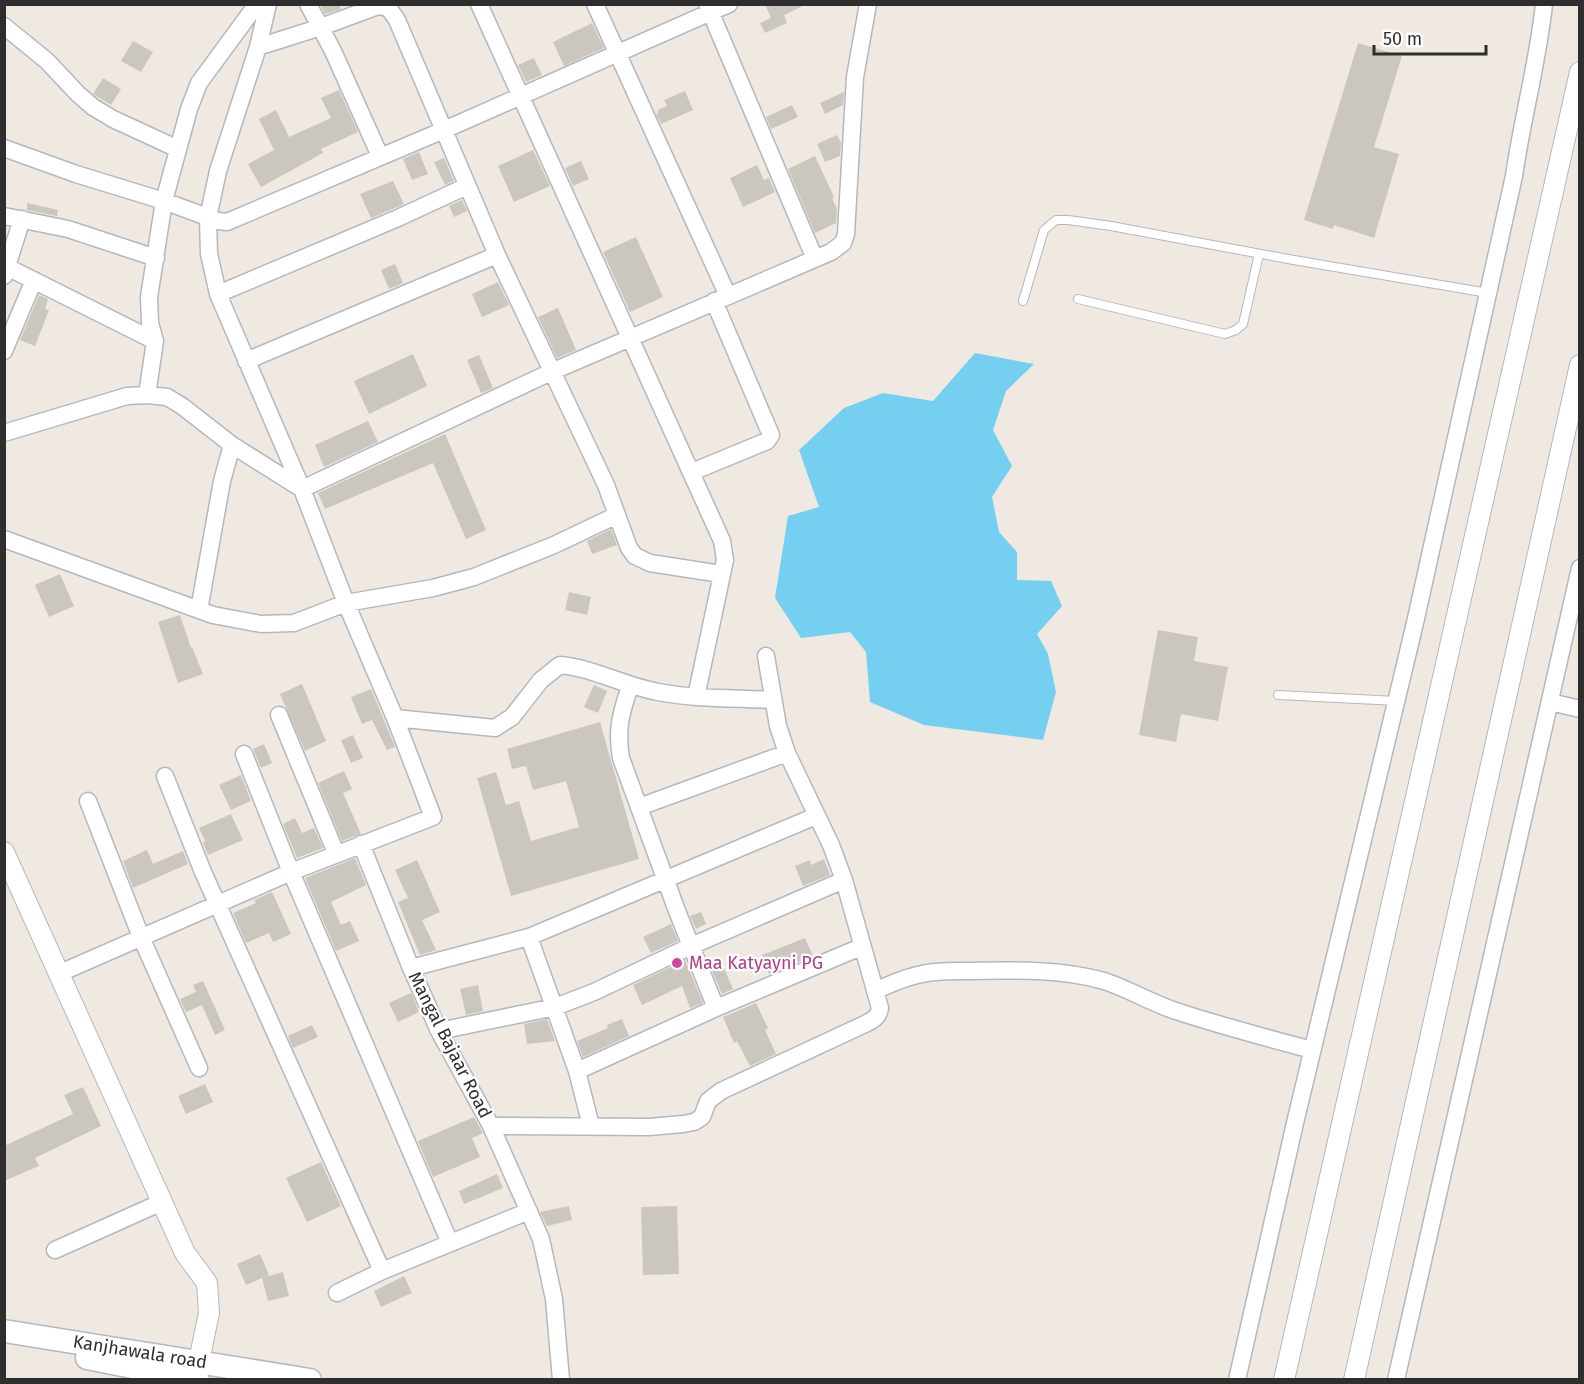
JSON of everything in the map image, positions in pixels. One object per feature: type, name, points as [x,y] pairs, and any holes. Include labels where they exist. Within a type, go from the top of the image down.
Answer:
[{"type":"main road","name":"Kanjhawala road","points":[[4,1331],[196,1375]]},
{"type":"main road","name":"Kanjhawala road","points":[[4,1343],[196,1375],[310,1380]]},
{"type":"street","points":[[147,395],[155,341],[148,308],[164,201],[189,109],[200,83],[257,4]]},
{"type":"street","points":[[60,973],[336,853],[433,817],[302,489],[219,294],[209,254],[208,218],[218,171],[258,47],[268,4]]},
{"type":"street","points":[[308,4],[321,27],[380,156]]},
{"type":"street","points":[[479,4],[722,541],[725,560],[696,697]]},
{"type":"street","points":[[595,4],[721,298],[771,435],[767,441],[692,472]]},
{"type":"street","points":[[4,148],[208,218],[227,222],[617,54],[709,9],[729,4]]},
{"type":"street","points":[[302,489],[551,372],[831,252],[843,243],[846,234],[855,77],[868,4]]},
{"type":"street","points":[[1237,1380],[1312,1050],[1396,700],[1488,293],[1514,176],[1520,133],[1541,32],[1544,4]]},
{"type":"street","points":[[258,47],[378,6],[390,10],[397,20],[497,255],[606,485],[629,548],[640,560],[650,563],[722,574]]},
{"type":"street","points":[[709,9],[815,258]]},
{"type":"street","points":[[4,26],[47,61],[78,94],[93,106],[178,149]]},
{"type":"street","points":[[1284,1380],[1580,72]]},
{"type":"street","points":[[219,294],[467,186]]},
{"type":"street","points":[[4,216],[68,229],[156,258]]},
{"type":"street","points":[[22,219],[6,271],[34,280],[155,341]]},
{"type":"street","points":[[246,361],[497,255]]},
{"type":"street","points":[[4,351],[34,280]]},
{"type":"street","points":[[1354,1380],[1580,365]]},
{"type":"street","points":[[4,433],[128,396],[167,397],[232,445],[302,489]]},
{"type":"street","points":[[199,610],[222,481],[232,445]]},
{"type":"street","points":[[4,539],[199,610],[242,622],[278,625],[294,623],[346,603],[433,588],[474,577],[554,545],[617,515]]},
{"type":"street","points":[[1396,1380],[1580,568]]},
{"type":"street","points":[[491,1126],[668,1126],[694,1122],[702,1117],[712,1096],[874,1020],[880,1014],[844,880],[831,845],[787,753],[772,700],[766,656]]},
{"type":"street","points":[[395,718],[495,728],[512,717],[541,680],[560,665],[581,668],[630,686],[696,697],[772,700]]},
{"type":"street","points":[[630,686],[619,721],[618,742],[639,807],[716,1008]]},
{"type":"street","points":[[1550,702],[1580,709]]},
{"type":"street","points":[[279,715],[336,853]]},
{"type":"street","points":[[639,807],[787,753]]},
{"type":"street","points":[[244,754],[291,872],[450,1243]]},
{"type":"street","points":[[165,776],[194,850],[382,1271]]},
{"type":"street","points":[[88,801],[141,937],[199,1068]]},
{"type":"street","points":[[411,968],[530,936],[816,816]]},
{"type":"street","name":"Mangal Bajaar Road","points":[[361,844],[439,1031],[491,1126],[541,1239],[552,1289],[561,1380]]},
{"type":"street","points":[[4,852],[185,1253],[207,1283],[209,1313],[196,1375]]},
{"type":"street","points":[[439,1031],[555,1007],[844,880]]},
{"type":"street","points":[[530,936],[577,1071],[591,1126]]},
{"type":"street","points":[[577,1071],[861,946]]},
{"type":"street","points":[[875,992],[912,976],[946,971],[1014,970],[1084,976],[1124,988],[1173,1011],[1312,1050]]},
{"type":"street","points":[[55,1250],[162,1202]]},
{"type":"street","points":[[338,1293],[382,1271],[529,1211]]},
{"type":"lane","points":[[1023,301],[1044,230],[1056,220],[1111,226],[1488,293]]},
{"type":"lane","points":[[1078,299],[1225,334],[1236,330],[1243,324],[1259,254]]},
{"type":"lane","points":[[1278,694],[1396,700]]},
{"type":"water","points":[[975,353],[1034,364],[1006,391],[993,430],[1012,466],[992,497],[999,532],[1017,552],[1017,580],[1051,581],[1062,606],[1037,634],[1048,654],[1056,692],[1043,740],[924,725],[870,702],[866,652],[850,632],[801,638],[775,598],[788,516],[819,507],[799,450],[844,408],[883,393],[933,401]]},
{"type":"building","points":[[320,4],[339,4],[341,9],[325,14]]},
{"type":"building","points":[[765,4],[807,4],[784,15],[787,23],[765,33],[760,23],[771,18]]},
{"type":"building","points":[[592,23],[604,48],[564,66],[553,42]]},
{"type":"building","points":[[133,41],[153,52],[141,72],[121,61]]},
{"type":"building","points":[[1358,43],[1402,56],[1374,147],[1399,154],[1374,238],[1334,225],[1333,229],[1304,220]]},
{"type":"building","points":[[534,58],[542,75],[526,82],[518,65]]},
{"type":"building","points":[[103,78],[121,89],[111,105],[93,94]]},
{"type":"building","points":[[339,90],[358,132],[321,149],[323,153],[261,187],[248,164],[274,150],[259,119],[276,110],[289,137],[331,118],[321,98]]},
{"type":"building","points":[[685,91],[693,110],[661,124],[656,114],[658,110],[667,106],[664,100]]},
{"type":"building","points":[[844,92],[843,105],[825,114],[820,103]]},
{"type":"building","points":[[792,105],[798,117],[771,129],[766,117]]},
{"type":"building","points":[[837,135],[841,143],[840,156],[825,162],[817,144]]},
{"type":"building","points":[[533,150],[550,186],[514,202],[498,166]]},
{"type":"building","points":[[419,152],[428,174],[412,180],[403,159]]},
{"type":"building","points":[[815,156],[834,197],[832,198],[837,209],[836,223],[815,233],[788,169]]},
{"type":"building","points":[[444,158],[454,181],[445,185],[434,162]]},
{"type":"building","points":[[581,161],[589,179],[573,186],[565,168]]},
{"type":"building","points":[[757,165],[764,180],[769,178],[775,192],[743,207],[730,178]]},
{"type":"building","points":[[393,181],[404,204],[371,218],[360,194]]},
{"type":"building","points":[[462,200],[467,211],[454,217],[449,206]]},
{"type":"building","points":[[27,203],[58,210],[57,216],[27,210]]},
{"type":"building","points":[[636,237],[663,297],[630,312],[603,252]]},
{"type":"building","points":[[395,264],[403,283],[389,289],[381,270]]},
{"type":"building","points":[[498,282],[509,305],[482,317],[472,294]]},
{"type":"building","points":[[39,295],[48,299],[45,309],[49,310],[35,346],[20,340]]},
{"type":"building","points":[[558,308],[576,350],[557,358],[538,317]]},
{"type":"building","points":[[413,354],[427,386],[369,414],[354,381]]},
{"type":"building","points":[[479,355],[493,388],[481,393],[467,360]]},
{"type":"building","points":[[368,421],[378,442],[324,467],[315,445]]},
{"type":"building","points":[[445,434],[486,530],[466,539],[433,463],[325,509],[318,493]]},
{"type":"building","points":[[611,529],[617,545],[592,554],[587,541]]},
{"type":"building","points":[[60,574],[74,606],[49,617],[35,585]]},
{"type":"building","points":[[569,592],[591,597],[587,615],[565,610]]},
{"type":"building","points":[[180,615],[203,674],[178,683],[158,622]]},
{"type":"building","points":[[1158,630],[1198,637],[1194,661],[1228,667],[1218,721],[1181,714],[1176,742],[1139,735]]},
{"type":"building","points":[[302,684],[326,741],[305,751],[280,694]]},
{"type":"building","points":[[594,685],[607,691],[598,713],[584,707]]},
{"type":"building","points":[[371,689],[395,747],[387,750],[372,720],[362,724],[351,697]]},
{"type":"building","points":[[600,722],[639,859],[511,896],[477,778],[496,772],[506,805],[519,801],[531,841],[579,827],[566,781],[533,790],[526,766],[512,769],[507,749]]},
{"type":"building","points":[[353,735],[363,758],[351,763],[341,740]]},
{"type":"building","points":[[264,744],[272,763],[261,768],[253,749]]},
{"type":"building","points":[[344,771],[352,789],[343,793],[361,834],[342,841],[318,783]]},
{"type":"building","points":[[241,775],[251,801],[231,810],[219,785]]},
{"type":"building","points":[[231,814],[243,840],[208,855],[199,828]]},
{"type":"building","points":[[295,818],[302,833],[314,828],[323,848],[297,858],[283,824]]},
{"type":"building","points":[[147,850],[153,864],[183,851],[188,864],[133,888],[123,861]]},
{"type":"building","points":[[355,858],[366,885],[331,902],[341,925],[350,921],[359,941],[336,951],[305,878]]},
{"type":"building","points":[[824,859],[830,875],[803,886],[795,866],[810,860],[811,865]]},
{"type":"building","points":[[417,860],[440,912],[422,920],[436,950],[420,955],[398,902],[408,898],[395,870]]},
{"type":"building","points":[[272,892],[291,934],[273,942],[269,933],[246,943],[233,913],[256,903],[254,900]]},
{"type":"building","points":[[701,912],[706,924],[696,929],[690,916]]},
{"type":"building","points":[[671,924],[678,941],[651,953],[643,937]]},
{"type":"building","points":[[805,938],[813,956],[769,974],[762,955]]},
{"type":"building","name":"Maa Katyayni PG","points":[[685,960],[703,1003],[690,1008],[682,986],[642,1005],[633,985]]},
{"type":"building","points":[[723,966],[733,989],[722,994],[712,971]]},
{"type":"building","points":[[203,981],[225,1030],[215,1035],[202,1005],[186,1012],[180,999],[196,992],[193,985]]},
{"type":"building","points":[[478,985],[483,1011],[466,1015],[460,989]]},
{"type":"building","points":[[411,993],[419,1012],[398,1022],[389,1003]]},
{"type":"building","points":[[756,1003],[768,1028],[765,1030],[776,1054],[750,1066],[737,1041],[734,1043],[723,1017]]},
{"type":"building","points":[[547,1019],[555,1041],[527,1044],[524,1024]]},
{"type":"building","points":[[622,1019],[629,1036],[583,1057],[577,1041],[608,1028],[607,1025]]},
{"type":"building","points":[[312,1025],[318,1037],[293,1048],[288,1036]]},
{"type":"building","points":[[205,1084],[213,1102],[186,1114],[178,1096]]},
{"type":"building","points":[[83,1087],[101,1126],[35,1158],[39,1166],[4,1181],[4,1146],[73,1114],[64,1095]]},
{"type":"building","points":[[474,1117],[483,1133],[472,1138],[480,1157],[433,1177],[418,1141]]},
{"type":"building","points":[[321,1162],[341,1206],[307,1222],[286,1178]]},
{"type":"building","points":[[497,1174],[503,1188],[464,1204],[459,1191]]},
{"type":"building","points":[[569,1206],[572,1220],[547,1226],[540,1212]]},
{"type":"building","points":[[677,1206],[679,1274],[643,1275],[641,1207]]},
{"type":"building","points":[[260,1254],[269,1275],[265,1277],[283,1272],[289,1296],[268,1301],[262,1278],[246,1285],[237,1264]]},
{"type":"building","points":[[404,1276],[412,1293],[381,1307],[374,1291]]},
{"type":"place","name":"Maa Katyayni PG","points":[[677,963]]}]
